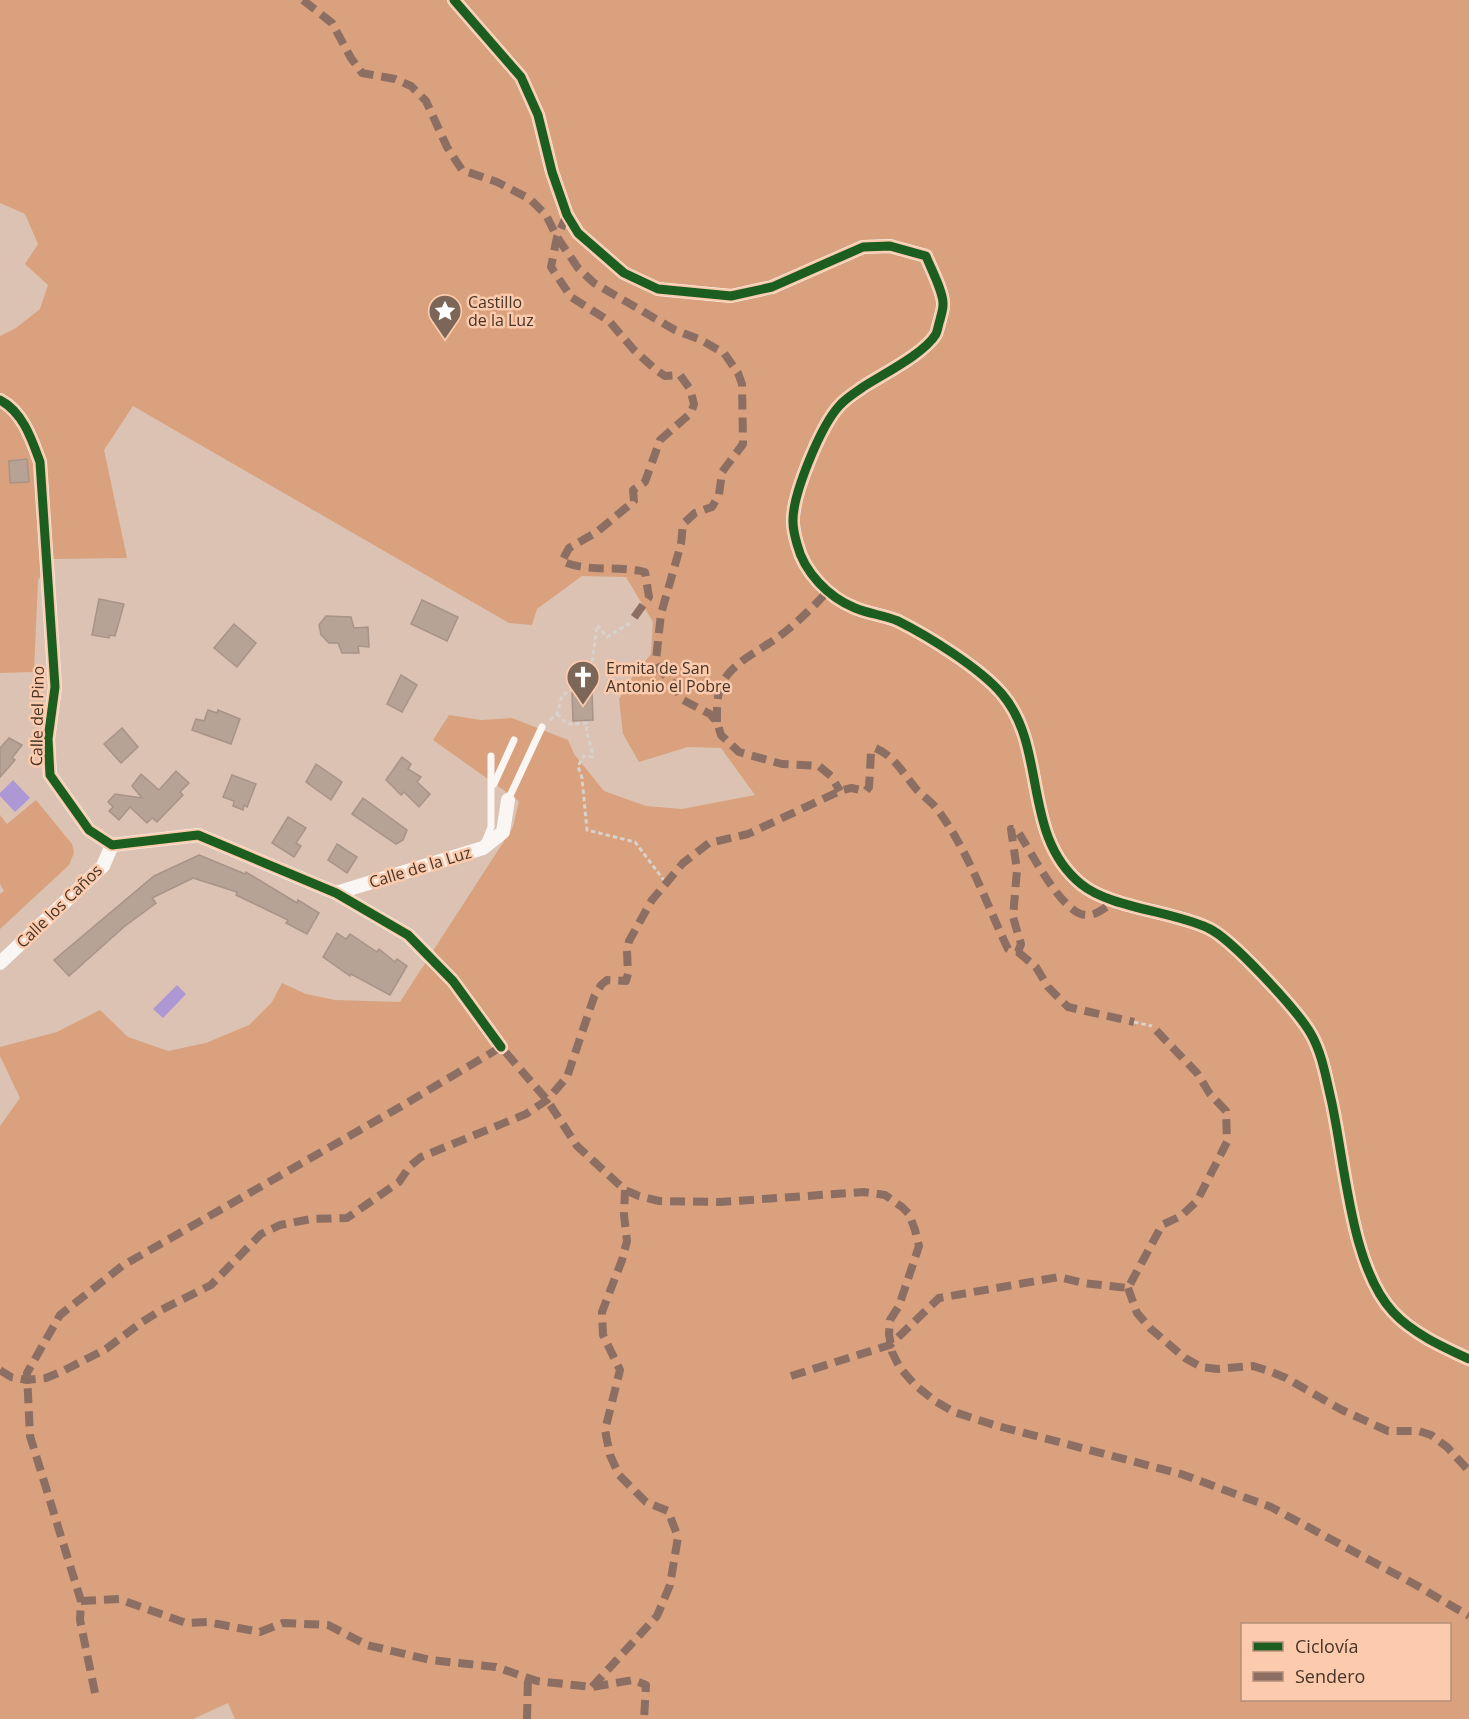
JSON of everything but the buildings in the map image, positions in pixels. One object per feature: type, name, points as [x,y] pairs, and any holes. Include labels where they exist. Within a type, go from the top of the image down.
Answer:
[{"type":"street","points":[[454,0],[520,77],[538,115],[552,172],[572,224],[578,233],[624,273],[658,289],[731,296],[772,287],[863,247],[890,246],[926,256],[944,303],[936,334],[919,351],[860,389],[839,406],[826,427],[809,461],[795,500],[793,522],[797,546],[804,565],[817,582],[834,596],[853,608],[892,618],[916,630],[975,670],[1002,694],[1021,727],[1044,830],[1072,876],[1094,892],[1208,928],[1225,939],[1299,1016],[1314,1038],[1324,1070],[1335,1115],[1356,1230],[1363,1257],[1376,1287],[1392,1311],[1411,1327],[1469,1359]]},
{"type":"street","name":"Calle del Pino","points":[[0,400],[27,427],[40,462],[55,687],[48,739],[50,775],[89,830],[112,846]]},
{"type":"street","name":"Calle de la Luz","points":[[336,893],[483,848],[503,832],[508,800]]},
{"type":"street","points":[[112,846],[198,835],[336,893],[408,935],[453,981],[501,1047]]},
{"type":"street","name":"Calle los Caños","points":[[0,963],[103,866],[112,846]]},
{"type":"lane","points":[[508,800],[542,727]]},
{"type":"lane","points":[[493,786],[514,740]]},
{"type":"lane","points":[[483,848],[491,827],[493,786],[491,756]]},
{"type":"path","points":[[542,727],[557,714],[562,696],[584,680],[592,663],[597,625],[608,637],[630,622]]},
{"type":"path","points":[[557,714],[567,724],[587,723],[586,731],[592,757],[584,756],[578,766],[582,778],[587,830],[635,842],[666,883]]},
{"type":"path","points":[[1134,1022],[1152,1026]]},
{"type":"shaded area","points":[[0,0],[1469,0],[1469,1719],[235,1719],[228,1703],[193,1719],[0,1719],[0,1126],[20,1098],[0,1056],[0,1047],[57,1032],[100,1010],[128,1037],[168,1051],[206,1043],[249,1025],[272,1002],[282,983],[306,994],[335,1000],[400,1002],[513,827],[519,801],[433,740],[449,715],[481,720],[512,718],[568,740],[574,754],[604,791],[646,806],[682,809],[755,795],[721,748],[688,747],[639,762],[623,734],[619,699],[633,676],[651,654],[653,622],[626,577],[582,576],[537,609],[532,625],[509,623],[133,406],[104,450],[127,558],[53,559],[38,580],[34,672],[0,673],[0,336],[16,328],[40,309],[48,285],[25,264],[38,244],[25,214],[0,203]]},
{"type":"shaded area","points":[[13,780],[30,798],[15,812],[0,796],[0,793]]},
{"type":"shaded area","points":[[36,800],[72,844],[74,853],[69,865],[0,929],[0,894],[4,891],[0,884],[0,815],[7,824]]},
{"type":"shaded area","points":[[177,985],[186,994],[163,1018],[153,1009]]},
{"type":"marked path","points":[[303,0],[332,23],[362,73],[395,79],[411,86],[426,101],[447,147],[462,170],[497,182],[530,199],[546,215],[557,237],[578,268],[594,283],[675,330],[699,339],[724,353],[738,373],[742,384],[743,444],[722,472],[719,495],[712,507],[695,513],[683,524],[681,544],[661,614],[656,660],[660,670],[674,684],[681,699],[710,714],[717,722],[721,735],[739,752],[782,764],[819,766],[831,776],[840,791]]},
{"type":"marked path","points":[[567,215],[557,237],[551,267],[571,297],[609,321],[634,350],[655,369],[665,376],[680,375],[690,389],[694,404],[691,413],[660,440],[645,482],[633,490],[634,501],[597,532],[569,548],[562,561],[582,567],[645,572],[649,597],[630,623]]},
{"type":"marked path","points":[[717,722],[719,694],[722,683],[730,672],[790,628],[828,591]]},
{"type":"marked path","points":[[0,1370],[11,1377],[27,1380],[46,1378],[63,1371],[106,1349],[161,1310],[211,1285],[261,1234],[280,1225],[311,1219],[347,1218],[399,1182],[410,1166],[421,1157],[526,1114],[547,1100],[567,1077],[594,997],[607,980],[626,981],[629,941],[652,900],[683,863],[709,843],[748,834],[840,791],[851,788],[866,791],[869,787],[871,752],[875,748],[894,761],[917,790],[935,806],[948,825],[967,859],[1008,949],[1018,952],[1021,944],[1013,917],[1017,870],[1011,829],[1016,829],[1058,895],[1078,913],[1095,914],[1116,900]]},
{"type":"marked path","points":[[1018,952],[1036,967],[1048,987],[1068,1007],[1134,1022]]},
{"type":"marked path","points":[[791,1376],[890,1345],[939,1298],[1059,1277],[1083,1283],[1128,1288],[1162,1225],[1181,1216],[1197,1201],[1227,1142],[1226,1111],[1210,1094],[1197,1073],[1152,1026]]},
{"type":"marked path","points":[[95,1693],[80,1620],[81,1601],[30,1436],[27,1373],[60,1315],[122,1266],[501,1047],[547,1100],[577,1146],[625,1190],[639,1196],[659,1201],[720,1202],[864,1192],[885,1195],[902,1207],[909,1214],[919,1246],[899,1306],[890,1320],[889,1334],[892,1352],[900,1368],[916,1386],[935,1401],[954,1412],[994,1425],[1181,1474],[1271,1507],[1469,1616]]},
{"type":"marked path","points":[[592,1687],[657,1616],[670,1585],[678,1537],[668,1511],[646,1502],[619,1475],[610,1455],[605,1430],[620,1370],[603,1335],[602,1312],[627,1241],[624,1215],[625,1190]]},
{"type":"marked path","points":[[1128,1288],[1137,1313],[1151,1329],[1185,1358],[1201,1367],[1217,1369],[1253,1366],[1269,1371],[1286,1378],[1342,1410],[1388,1431],[1419,1431],[1431,1435],[1447,1447],[1469,1471]]},
{"type":"marked path","points":[[81,1601],[119,1599],[186,1623],[207,1622],[260,1632],[283,1623],[328,1625],[367,1645],[430,1660],[496,1667],[537,1681],[592,1687],[633,1680],[646,1685],[644,1719]]},
{"type":"marked path","points":[[527,1719],[528,1678]]},
{"type":"cycle path","points":[[454,0],[521,77],[538,115],[552,172],[567,215],[578,233],[624,273],[658,289],[731,296],[772,287],[863,247],[890,246],[926,256],[943,300],[936,333],[922,349],[845,400],[832,415],[809,461],[797,495],[793,522],[800,554],[811,574],[836,597],[860,610],[898,621],[924,635],[967,663],[1002,694],[1016,716],[1025,740],[1042,817],[1050,841],[1062,864],[1081,884],[1108,899],[1177,917],[1208,928],[1247,960],[1293,1009],[1311,1034],[1321,1057],[1358,1240],[1367,1268],[1379,1292],[1393,1312],[1409,1327],[1469,1359]]},
{"type":"cycle path","points":[[0,400],[21,419],[40,462],[55,687],[48,739],[50,775],[89,830],[112,845],[198,835],[336,893],[408,935],[453,981],[501,1047]]},
{"type":"place","name":"Castillo de la Luz","points":[[445,340]]},
{"type":"place","name":"Ermita de San Antonio el Pobre","points":[[583,706]]}]
